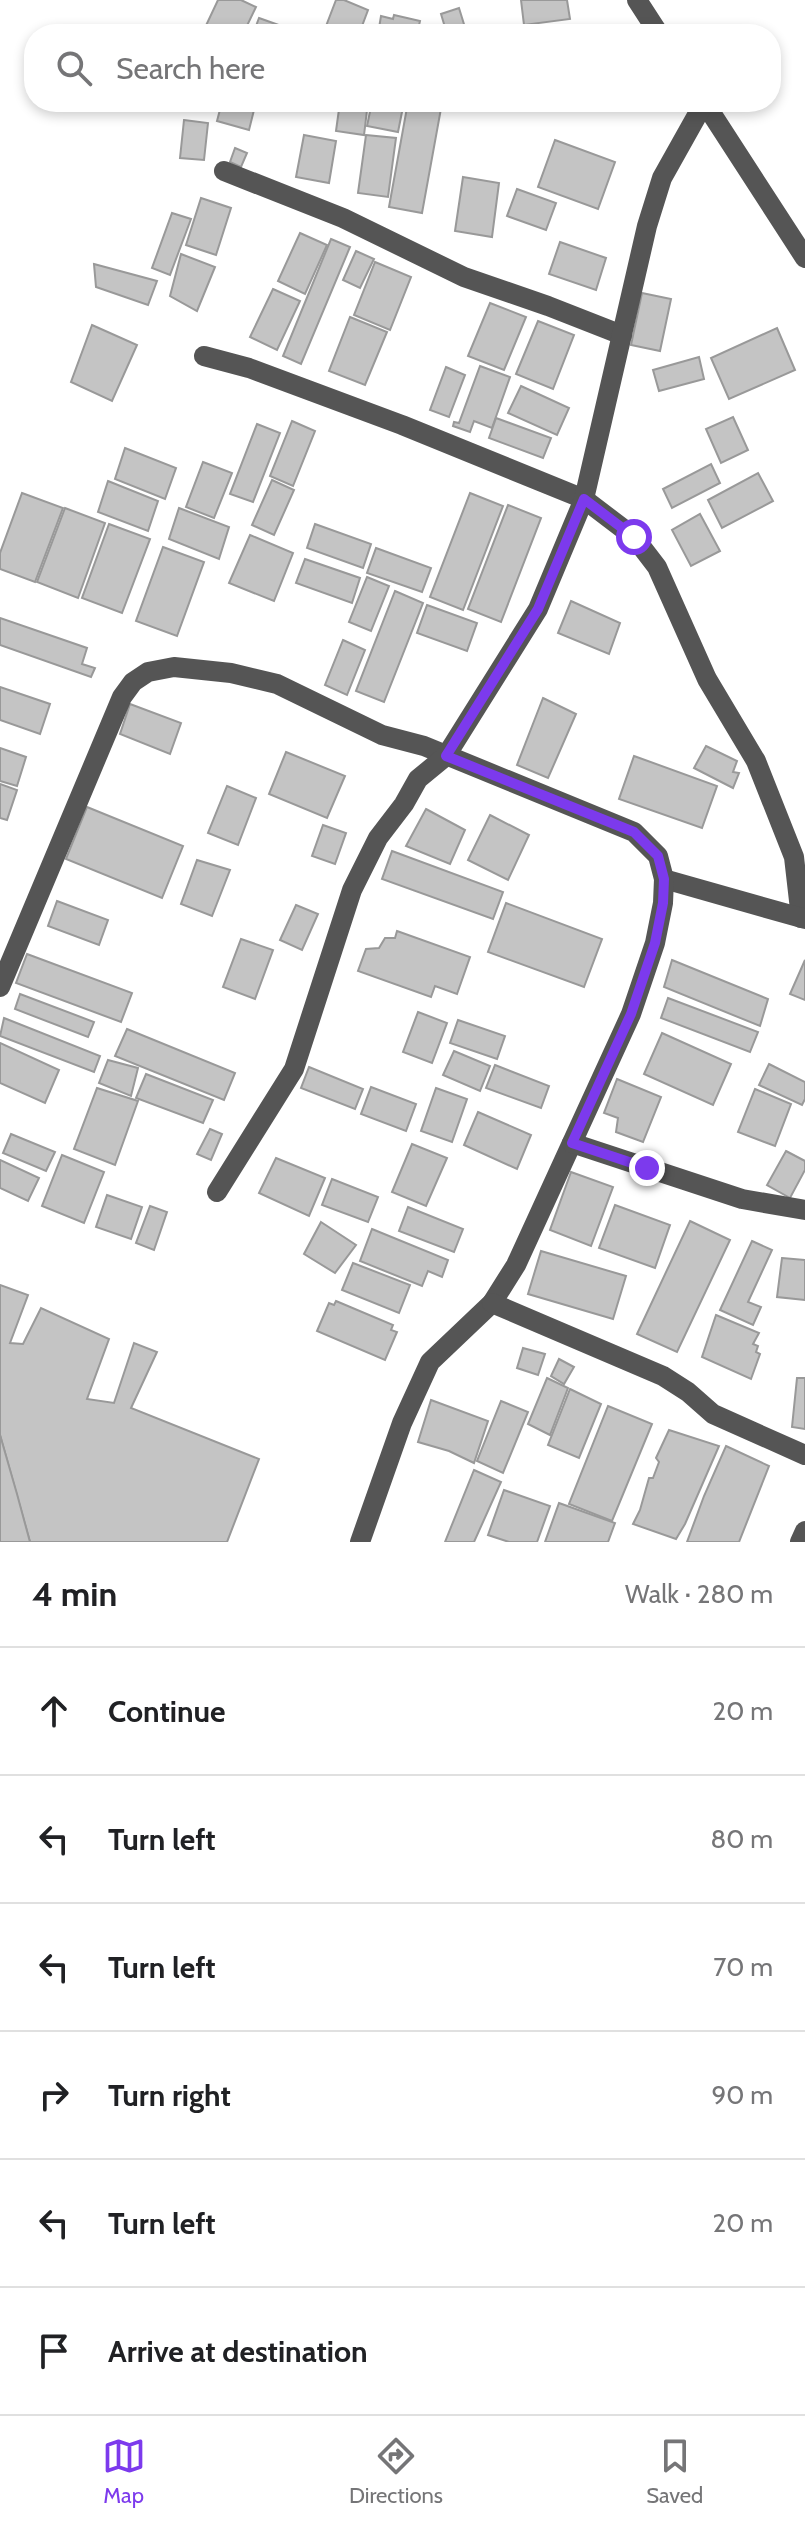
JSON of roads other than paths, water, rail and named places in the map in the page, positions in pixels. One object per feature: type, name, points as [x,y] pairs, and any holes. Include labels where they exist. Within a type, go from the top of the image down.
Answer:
[{"type":"street","points":[[637,0],[653,24]]},
{"type":"street","points":[[217,1192],[294,1069],[352,890],[378,838],[404,804],[418,779],[446,756],[538,609],[584,499],[647,226],[662,178],[698,112]]},
{"type":"street","points":[[710,112],[805,258]]},
{"type":"street","points":[[224,171],[343,218],[464,277],[622,335]]},
{"type":"street","points":[[204,356],[249,368],[388,420],[584,499],[634,537],[657,567],[707,679],[756,761],[794,857],[803,919],[664,879]]},
{"type":"street","points":[[0,987],[122,697],[133,682],[148,672],[174,667],[231,673],[277,684],[382,735],[424,746],[634,832],[658,856],[664,879],[663,903],[655,943],[631,1014],[516,1265],[492,1303],[430,1362],[402,1423],[360,1542]]},
{"type":"street","points":[[572,1143],[742,1199],[805,1210]]},
{"type":"street","points":[[492,1303],[663,1376],[713,1414],[805,1455]]},
{"type":"street","points":[[800,1542],[805,1531]]}]
